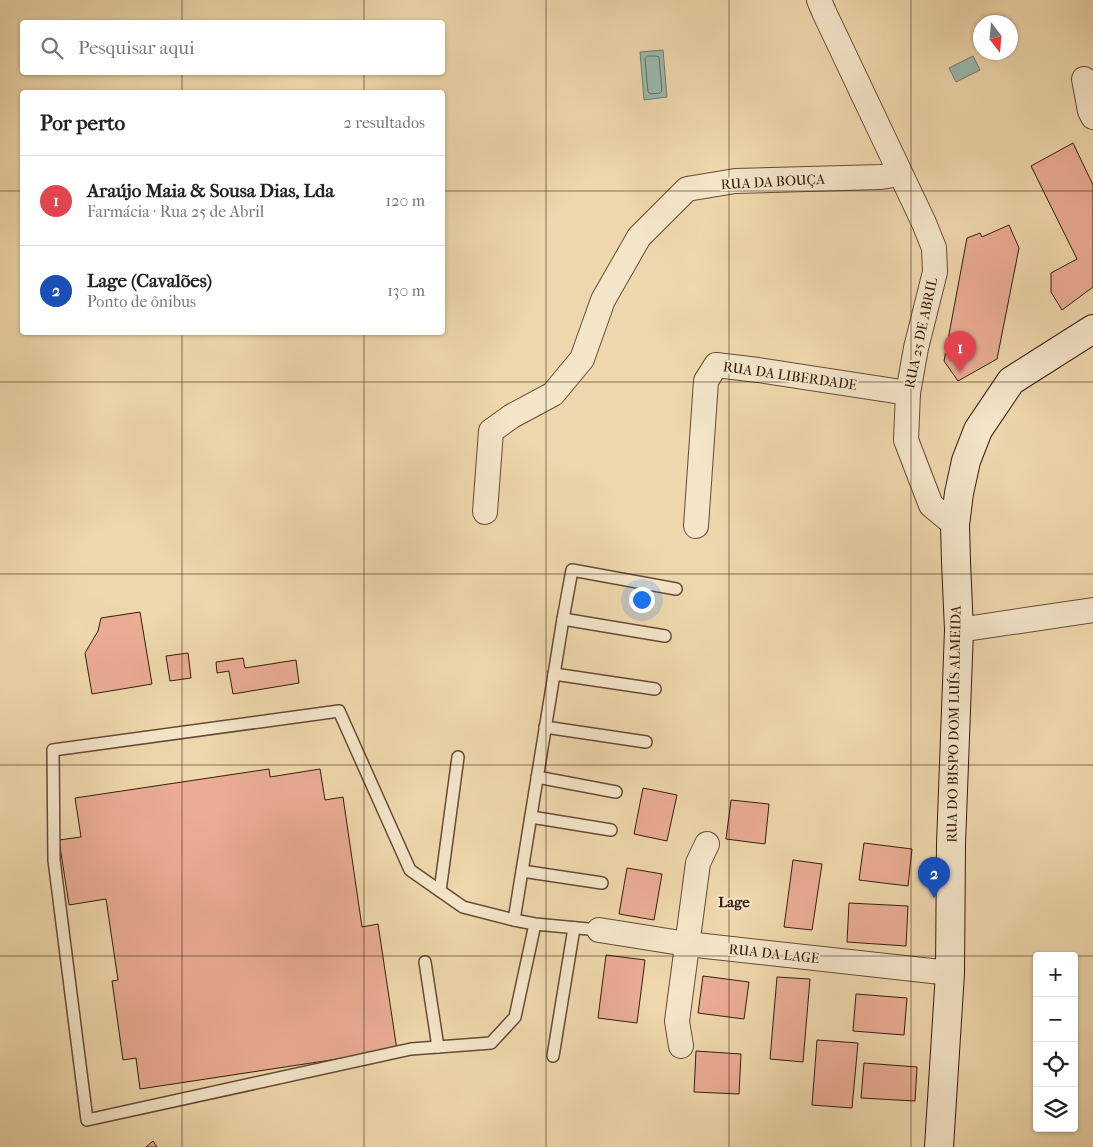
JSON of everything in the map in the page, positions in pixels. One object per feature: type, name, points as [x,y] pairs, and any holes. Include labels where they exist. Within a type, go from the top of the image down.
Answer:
[{"type":"street","name":"RUA 25 DE ABRIL","points":[[819,0],[934,248],[935,272],[916,348],[908,393],[906,440],[931,505],[955,525]]},
{"type":"street","points":[[1084,79],[1090,111],[1093,117]]},
{"type":"street","name":"RUA DA BOUÇA","points":[[484,512],[491,431],[512,416],[553,394],[582,359],[604,300],[639,238],[686,189],[736,181],[881,177],[900,174]]},
{"type":"street","name":"RUA DO BISPO DOM LUÍS ALMEIDA","points":[[939,1147],[950,973],[951,844],[959,630],[955,525],[959,494],[966,461],[978,430],[1011,381],[1093,329]]},
{"type":"street","name":"RUA DA LIBERDADE","points":[[696,526],[706,381],[716,365],[908,393]]},
{"type":"street","points":[[959,630],[1093,610]]},
{"type":"street","points":[[681,1046],[677,1021],[698,863],[707,844]]},
{"type":"street","name":"RUA DA LAGE","points":[[599,930],[687,944],[950,973]]},
{"type":"lane","points":[[514,920],[572,570],[676,589]]},
{"type":"lane","points":[[563,619],[665,636]]},
{"type":"lane","points":[[554,674],[655,689]]},
{"type":"lane","points":[[535,924],[515,1017],[491,1043],[411,1050],[87,1120],[54,860],[53,750],[339,711],[410,870],[462,907],[535,924],[599,930]]},
{"type":"lane","points":[[545,727],[646,742]]},
{"type":"lane","points":[[440,891],[458,757]]},
{"type":"lane","points":[[537,777],[616,792]]},
{"type":"lane","points":[[530,817],[611,830]]},
{"type":"lane","points":[[522,871],[602,883]]},
{"type":"lane","points":[[553,1056],[574,928]]},
{"type":"lane","points":[[425,962],[438,1048]]},
{"type":"water","points":[[663,50],[667,97],[644,100],[640,52]]},
{"type":"water","points":[[973,56],[973,60],[975,60],[980,70],[956,82],[949,68]]},
{"type":"building","points":[[1073,143],[1093,185],[1093,287],[1062,310],[1051,292],[1051,273],[1077,259],[1031,166]]},
{"type":"building","points":[[1009,225],[1019,248],[997,359],[958,381],[944,361],[967,238],[980,233],[982,237]]},
{"type":"building","points":[[140,612],[152,684],[92,694],[85,653],[98,631],[101,618]]},
{"type":"building","points":[[188,653],[191,678],[170,681],[166,656]]},
{"type":"building","points":[[243,658],[245,668],[296,660],[299,683],[233,694],[229,671],[217,673],[216,662]]},
{"type":"building","points":[[269,769],[270,777],[320,769],[325,800],[343,797],[362,927],[378,924],[397,1050],[140,1089],[136,1058],[123,1060],[112,981],[118,980],[106,899],[69,905],[59,840],[81,837],[75,798]]},
{"type":"building","points":[[643,788],[677,795],[667,841],[634,834]]},
{"type":"building","points":[[731,800],[769,804],[765,844],[726,839]]},
{"type":"building","points":[[864,843],[912,849],[908,886],[859,880]]},
{"type":"building","points":[[793,860],[822,864],[812,930],[784,927]]},
{"type":"building","points":[[627,868],[662,874],[654,920],[619,914]]},
{"type":"building","points":[[849,903],[908,906],[906,946],[847,942]]},
{"type":"building","points":[[606,955],[645,960],[637,1023],[598,1018]]},
{"type":"building","points":[[703,976],[749,982],[744,1019],[698,1013]]},
{"type":"building","points":[[777,977],[810,979],[803,1062],[770,1059]]},
{"type":"building","points":[[856,994],[907,998],[904,1035],[853,1031]]},
{"type":"building","points":[[817,1040],[858,1043],[852,1108],[812,1105]]},
{"type":"building","points":[[696,1051],[741,1054],[739,1094],[694,1092]]},
{"type":"building","points":[[864,1063],[917,1067],[915,1101],[861,1098]]},
{"type":"building","points":[[153,1141],[157,1147],[146,1147]]},
{"type":"place","name":"Araújo Maia & Sousa Dias, Lda","points":[[960,372]]},
{"type":"place","name":"Lage (Cavalões)","points":[[934,898]]},
{"type":"district","name":"Lage","points":[[734,902]]}]
